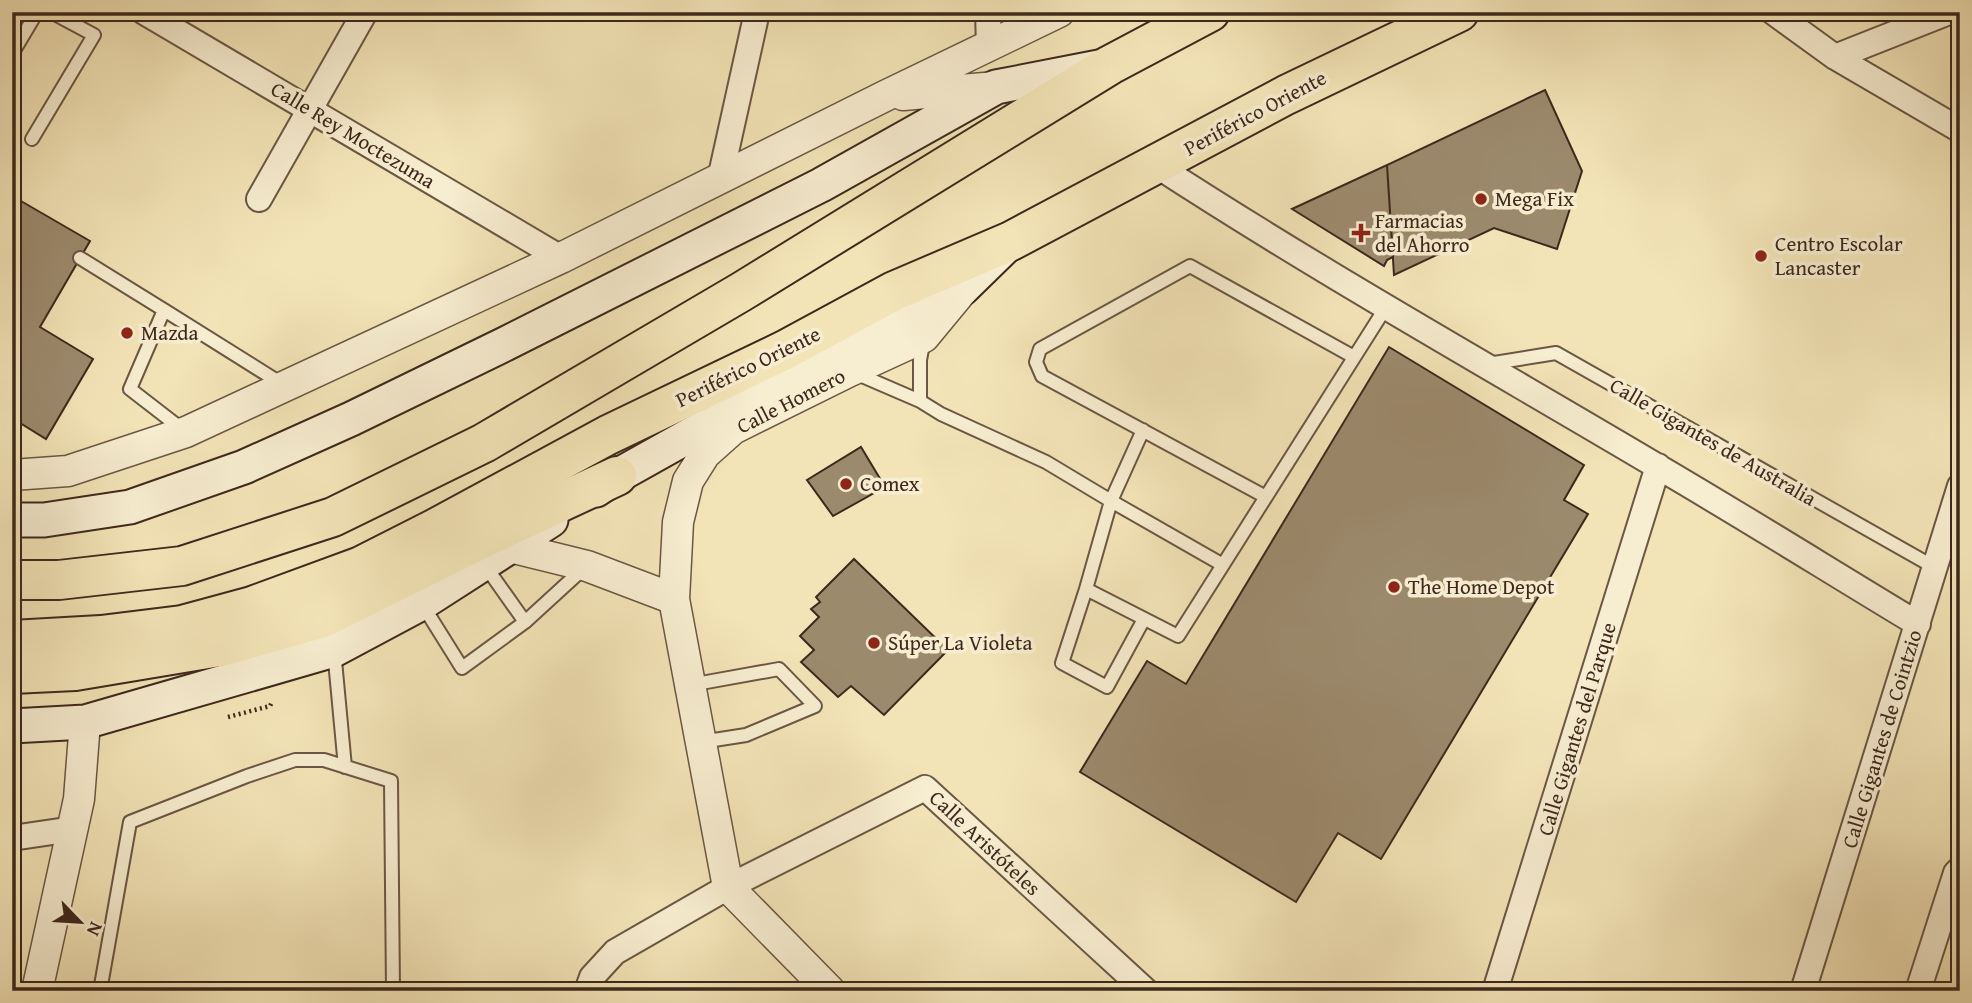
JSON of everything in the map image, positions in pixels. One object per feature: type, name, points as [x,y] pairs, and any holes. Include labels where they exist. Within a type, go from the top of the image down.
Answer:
[{"type":"main road","points":[[12,580],[59,580],[183,566],[332,517],[484,443],[741,292],[1110,65],[1210,12]]},
{"type":"main road","name":"Periférico Oriente","points":[[12,640],[101,635],[182,625],[263,602],[361,566],[608,435],[785,350],[894,291],[1011,241],[1286,95],[1459,12]]},
{"type":"main road","points":[[12,520],[44,520],[130,507],[244,467],[351,419],[505,344],[808,191],[996,87],[1110,65]]},
{"type":"main road","points":[[12,726],[85,722],[334,650],[422,603],[617,476],[963,288],[1011,241]]},
{"type":"main road","points":[[12,674],[75,671],[225,646],[323,618],[492,534],[617,476]]},
{"type":"street","name":"Calle Rey Moctezuma","points":[[144,12],[561,258]]},
{"type":"street","points":[[259,199],[365,12]]},
{"type":"street","points":[[720,179],[757,12]]},
{"type":"street","points":[[12,475],[68,471],[187,432],[561,258],[1059,12]]},
{"type":"street","points":[[1773,12],[1835,57],[1960,130]]},
{"type":"street","points":[[1835,57],[1949,12]]},
{"type":"street","points":[[986,13],[989,47]]},
{"type":"street","points":[[885,96],[996,87]]},
{"type":"street","points":[[1156,165],[1386,307],[1658,466],[1918,624]]},
{"type":"street","name":"Calle Homero","points":[[728,887],[674,599],[678,522],[688,481],[705,454],[733,429],[924,337],[963,288]]},
{"type":"street","name":"Calle Gigantes del Parque","points":[[1495,991],[1658,466]]},
{"type":"street","name":"Calle Gigantes de Cointzio","points":[[1803,991],[1960,486]]},
{"type":"street","points":[[497,556],[587,566],[674,599]]},
{"type":"street","points":[[37,991],[79,799],[85,722]]},
{"type":"street","name":"Calle Aristóteles","points":[[728,887],[925,788],[1146,991]]},
{"type":"street","points":[[12,838],[73,829]]},
{"type":"street","points":[[1917,991],[1956,873],[1960,869]]},
{"type":"street","points":[[587,991],[592,977],[615,952],[728,887],[830,991]]},
{"type":"lane","points":[[12,54],[37,12]]},
{"type":"lane","points":[[32,139],[94,34],[51,12]]},
{"type":"lane","points":[[80,258],[285,386]]},
{"type":"lane","points":[[1266,497],[1042,376],[1036,362],[1040,349],[1190,266],[1354,357]]},
{"type":"lane","points":[[1086,589],[1178,636],[1386,307]]},
{"type":"lane","points":[[164,310],[130,389],[187,432]]},
{"type":"lane","points":[[920,401],[920,360],[924,337]]},
{"type":"lane","name":"Calle Gigantes de Australia","points":[[1484,365],[1556,353],[1934,567]]},
{"type":"lane","points":[[850,371],[920,401],[941,414],[1046,462],[1223,565]]},
{"type":"lane","points":[[1143,430],[1111,502],[1062,663],[1107,687],[1144,619]]},
{"type":"lane","points":[[497,556],[525,622]]},
{"type":"lane","points":[[422,603],[462,668],[525,622],[587,566]]},
{"type":"lane","points":[[334,650],[345,767]]},
{"type":"lane","points":[[690,685],[779,669],[815,706],[746,736],[701,742]]},
{"type":"lane","points":[[100,991],[131,822],[295,760],[324,760],[391,781],[393,991]]},
{"type":"building","name":"Mega Fix","points":[[1545,90],[1582,171],[1557,249],[1494,228],[1394,275],[1387,165]]},
{"type":"building","name":"Farmacias del Ahorro","points":[[1387,165],[1393,257],[1387,260],[1384,266],[1292,209]]},
{"type":"building","points":[[14,197],[90,241],[40,327],[93,359],[46,439],[12,418]]},
{"type":"building","name":"The Home Depot","points":[[1389,347],[1584,465],[1564,500],[1588,514],[1381,859],[1338,833],[1296,902],[1080,772],[1147,661],[1186,684]]},
{"type":"building","name":"Comex","points":[[861,447],[885,487],[833,516],[807,480]]},
{"type":"building","name":"Súper La Violeta","points":[[854,559],[948,650],[884,715],[851,686],[838,697],[801,662],[814,650],[800,636],[819,617],[811,609],[820,602],[816,597]]},
{"type":"place","name":"Mega Fix","points":[[1481,199]]},
{"type":"place","name":"Farmacias del Ahorro","points":[[1361,233]]},
{"type":"place","name":"Centro Escolar Lancaster","points":[[1761,256]]},
{"type":"place","name":"Mazda","points":[[127,333]]},
{"type":"place","name":"Comex","points":[[846,484]]},
{"type":"place","name":"The Home Depot","points":[[1394,587]]},
{"type":"place","name":"Súper La Violeta","points":[[874,643]]}]
